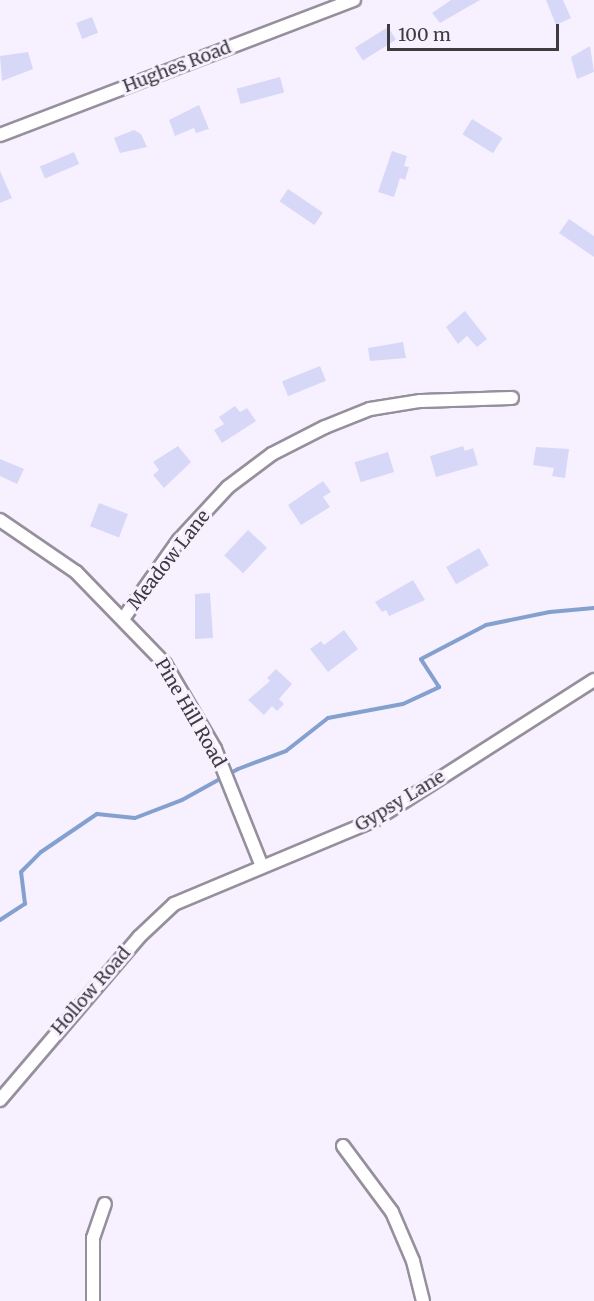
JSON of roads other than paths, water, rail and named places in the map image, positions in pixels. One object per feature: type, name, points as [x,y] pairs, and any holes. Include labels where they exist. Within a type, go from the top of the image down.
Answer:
[{"type":"street","name":"Hughes Road","points":[[0,135],[354,0]]},
{"type":"street","name":"Meadow Lane","points":[[123,619],[186,532],[228,487],[272,454],[325,427],[370,410],[420,401],[512,398]]},
{"type":"street","name":"Pine Hill Road","points":[[0,520],[76,572],[165,664],[215,749],[261,864]]},
{"type":"street","name":"Gypsy Lane","points":[[192,893],[261,864],[320,844],[375,820],[594,680]]},
{"type":"street","name":"Hollow Road","points":[[0,1100],[139,937],[192,893]]},
{"type":"street","points":[[343,1146],[392,1212],[413,1261],[423,1301]]},
{"type":"street","points":[[93,1301],[93,1238],[105,1204]]},
{"type":"waterway","points":[[0,920],[25,904],[21,872],[41,852],[97,814],[135,818],[182,800],[238,769],[286,751],[328,718],[403,704],[439,687],[421,659],[486,625],[550,612],[594,608]]}]
